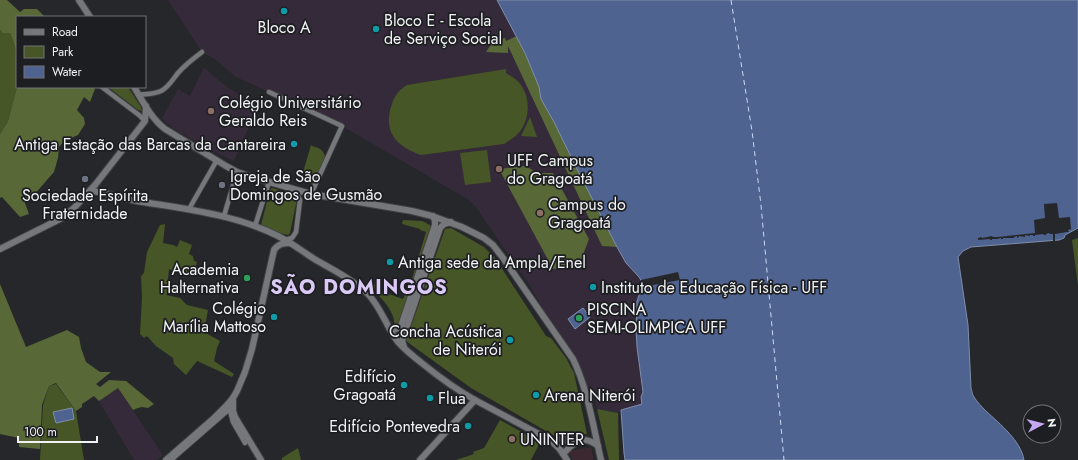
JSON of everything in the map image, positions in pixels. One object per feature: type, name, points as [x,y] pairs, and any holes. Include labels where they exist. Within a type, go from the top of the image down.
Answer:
[{"type":"street","points":[[79,0],[89,16]]},
{"type":"street","points":[[140,95],[162,91],[169,86],[178,72],[202,52]]},
{"type":"street","points":[[103,88],[145,121]]},
{"type":"street","points":[[135,88],[158,123],[165,129],[237,172],[311,194],[433,216],[462,226],[484,238],[493,245],[573,359],[581,378],[601,460]]},
{"type":"street","points":[[269,92],[342,126],[311,194]]},
{"type":"street","points":[[0,249],[60,219],[74,208],[90,191],[145,121],[145,105]]},
{"type":"street","points":[[145,121],[150,120],[158,123]]},
{"type":"street","points":[[189,209],[217,160]]},
{"type":"street","points":[[224,216],[237,172]]},
{"type":"street","points":[[255,226],[269,182]]},
{"type":"street","points":[[95,184],[98,191]]},
{"type":"street","points":[[285,240],[292,238],[296,232],[300,197],[296,190]]},
{"type":"street","points":[[90,191],[98,191],[128,200],[224,216],[255,226],[285,240],[302,252],[351,281],[368,294],[377,305],[390,329],[404,349],[450,384],[475,400],[542,434],[555,444],[567,460]]},
{"type":"street","points":[[390,329],[396,329],[401,326],[435,225],[433,216]]},
{"type":"street","points":[[404,349],[402,341],[403,337],[440,228],[444,224],[451,222]]},
{"type":"street","points":[[166,460],[213,419],[233,398],[242,381],[252,350],[274,250],[279,245],[292,244]]},
{"type":"street","points":[[233,398],[233,411],[235,417],[262,460]]},
{"type":"street","points":[[420,460],[475,400]]},
{"type":"street","points":[[171,460],[226,412],[229,407],[233,422],[246,443]]},
{"type":"street","points":[[563,454],[572,444],[581,440],[589,440],[598,446]]},
{"type":"shaded area","name":"Campus do Gragoatá","points":[[168,0],[497,0],[517,36],[531,67],[642,282],[642,405],[621,410],[618,413],[597,409],[595,402],[532,289],[475,206],[469,200],[342,126],[236,77],[216,60],[202,52]]},
{"type":"shaded area","name":"Colégio Universitário Geraldo Reis","points":[[204,67],[228,88],[259,104],[234,161],[218,154],[179,132],[162,118],[178,89],[190,96]]},
{"type":"shaded area","points":[[118,388],[163,455],[157,460],[134,460],[99,401]]},
{"type":"shaded area","points":[[591,447],[594,460],[573,460],[569,453],[571,451]]},
{"type":"green space","points":[[0,0],[7,0],[20,12],[24,9],[37,9],[44,16],[16,16],[16,49],[10,33],[3,33],[0,30]]},
{"type":"green space","points":[[0,30],[3,33],[10,33],[16,49],[17,88],[8,121],[0,134]]},
{"type":"green space","points":[[517,36],[617,247],[602,246],[508,46],[508,53],[486,52],[494,40],[505,38],[506,41]]},
{"type":"green space","points":[[506,69],[506,73],[518,81],[524,90],[528,108],[526,119],[521,130],[504,144],[421,155],[405,148],[394,138],[389,124],[391,107],[397,94],[407,85]]},
{"type":"green space","points":[[17,88],[95,89],[90,102],[84,97],[77,110],[84,118],[85,124],[78,135],[71,138],[65,137],[65,140],[59,147],[54,172],[25,203],[29,214],[20,217],[2,197],[0,198],[0,134],[8,121]]},
{"type":"green space","points":[[109,88],[129,88],[142,111],[138,110]]},
{"type":"green space","points":[[530,117],[537,137],[521,136]]},
{"type":"green space","points":[[311,145],[320,149],[325,157],[324,166],[315,185],[299,180],[301,179]]},
{"type":"green space","points":[[487,150],[491,182],[465,185],[460,153]]},
{"type":"green space","points":[[525,166],[538,173],[553,173],[589,239],[581,260],[567,267],[553,269],[499,169]]},
{"type":"green space","points":[[272,188],[295,195],[297,199],[290,233],[288,235],[263,229],[261,225],[270,190]]},
{"type":"green space","points":[[403,220],[422,221],[430,225],[431,229],[399,326],[394,326],[394,321],[389,309],[381,298],[367,284],[369,282],[381,288],[380,291],[403,299],[412,279],[426,232],[402,224]]},
{"type":"green space","points":[[165,224],[163,243],[177,247],[180,240],[192,245],[189,254],[193,256],[194,261],[197,262],[193,277],[185,271],[186,267],[178,273],[169,269],[167,288],[169,290],[166,295],[180,298],[187,305],[208,310],[204,332],[220,341],[214,361],[234,374],[232,377],[197,361],[186,375],[174,364],[173,358],[156,346],[147,336],[144,338],[140,334],[142,297],[141,276],[144,273],[147,252],[160,225]]},
{"type":"green space","points":[[451,228],[484,247],[495,258],[546,336],[551,338],[566,358],[574,373],[587,434],[574,438],[563,446],[553,435],[471,388],[406,341],[445,229]]},
{"type":"green space","points":[[1078,238],[1078,285],[1072,240]]},
{"type":"green space","points":[[0,284],[26,347],[67,330],[79,337],[86,362],[100,372],[111,372],[96,384],[100,387],[109,380],[126,381],[154,404],[148,408],[142,407],[133,410],[118,388],[99,401],[94,396],[82,404],[82,407],[76,411],[56,383],[49,386],[42,405],[40,449],[19,447],[19,438],[0,434]]},
{"type":"green space","points":[[56,384],[76,411],[84,460],[40,460],[43,405],[49,386]]},
{"type":"green space","points":[[597,409],[618,413],[619,460],[609,460]]},
{"type":"green space","points":[[500,420],[540,442],[531,460],[456,460],[474,454],[473,452],[484,448]]},
{"type":"green space","points":[[298,448],[301,460],[282,460],[282,458]]},
{"type":"water","points":[[497,0],[1078,0],[1078,228],[1059,240],[971,247],[963,251],[958,257],[968,325],[972,394],[1019,446],[1024,460],[625,460],[621,410],[642,404],[641,397],[643,392],[636,329],[637,301],[642,287],[642,282],[626,263],[617,247],[541,99],[539,87],[525,53]]},
{"type":"water","name":"PISCINA SEMI-OLIMPICA UFF","points":[[583,308],[590,317],[575,329],[568,319]]},
{"type":"water","points":[[72,408],[74,419],[56,423],[53,412]]},
{"type":"pier","points":[[1057,203],[1059,218],[1070,217],[1071,229],[1068,230],[1069,232],[1055,234],[1055,242],[1053,242],[1053,234],[1049,233],[1046,235],[1043,234],[1035,236],[1025,235],[1025,237],[1019,236],[1017,238],[1017,236],[1014,238],[978,240],[978,238],[981,237],[998,237],[1035,233],[1034,220],[1045,218],[1044,204]]},
{"type":"pier","points":[[678,272],[680,280],[642,287],[641,280]]},
{"type":"ferry route","points":[[731,0],[752,131],[761,205],[784,460]]},
{"type":"place","name":"Bloco A","points":[[284,11]]},
{"type":"place","name":"Bloco E - Escola de Serviço Social","points":[[376,29]]},
{"type":"place","name":"Colégio Universitário Geraldo Reis","points":[[211,111]]},
{"type":"place","name":"Antiga Estação das Barcas da Cantareira","points":[[294,144]]},
{"type":"place","name":"UFF Campus do Gragoatá","points":[[499,169]]},
{"type":"place","name":"Sociedade Espírita Fraternidade","points":[[85,179]]},
{"type":"place","name":"Igreja de São Domingos de Gusmão","points":[[222,185]]},
{"type":"place","name":"Campus do Gragoatá","points":[[540,213]]},
{"type":"place","name":"Antiga sede da Ampla/Enel","points":[[390,262]]},
{"type":"place","name":"Academia Halternativa","points":[[247,278]]},
{"type":"place","name":"Instituto de Educação Física - UFF","points":[[593,287]]},
{"type":"place","name":"Colégio Marília Mattoso","points":[[274,317]]},
{"type":"place","name":"PISCINA SEMI-OLIMPICA UFF","points":[[579,318]]},
{"type":"place","name":"Concha Acústica de Niterói","points":[[510,340]]},
{"type":"place","name":"Edifício Gragoatá","points":[[404,385]]},
{"type":"place","name":"Arena Niterói","points":[[536,395]]},
{"type":"place","name":"Flua","points":[[430,398]]},
{"type":"place","name":"Edifício Pontevedra","points":[[468,426]]},
{"type":"place","name":"UNINTER","points":[[512,439]]},
{"type":"district","name":"SÃO DOMINGOS","points":[[359,287]]}]
